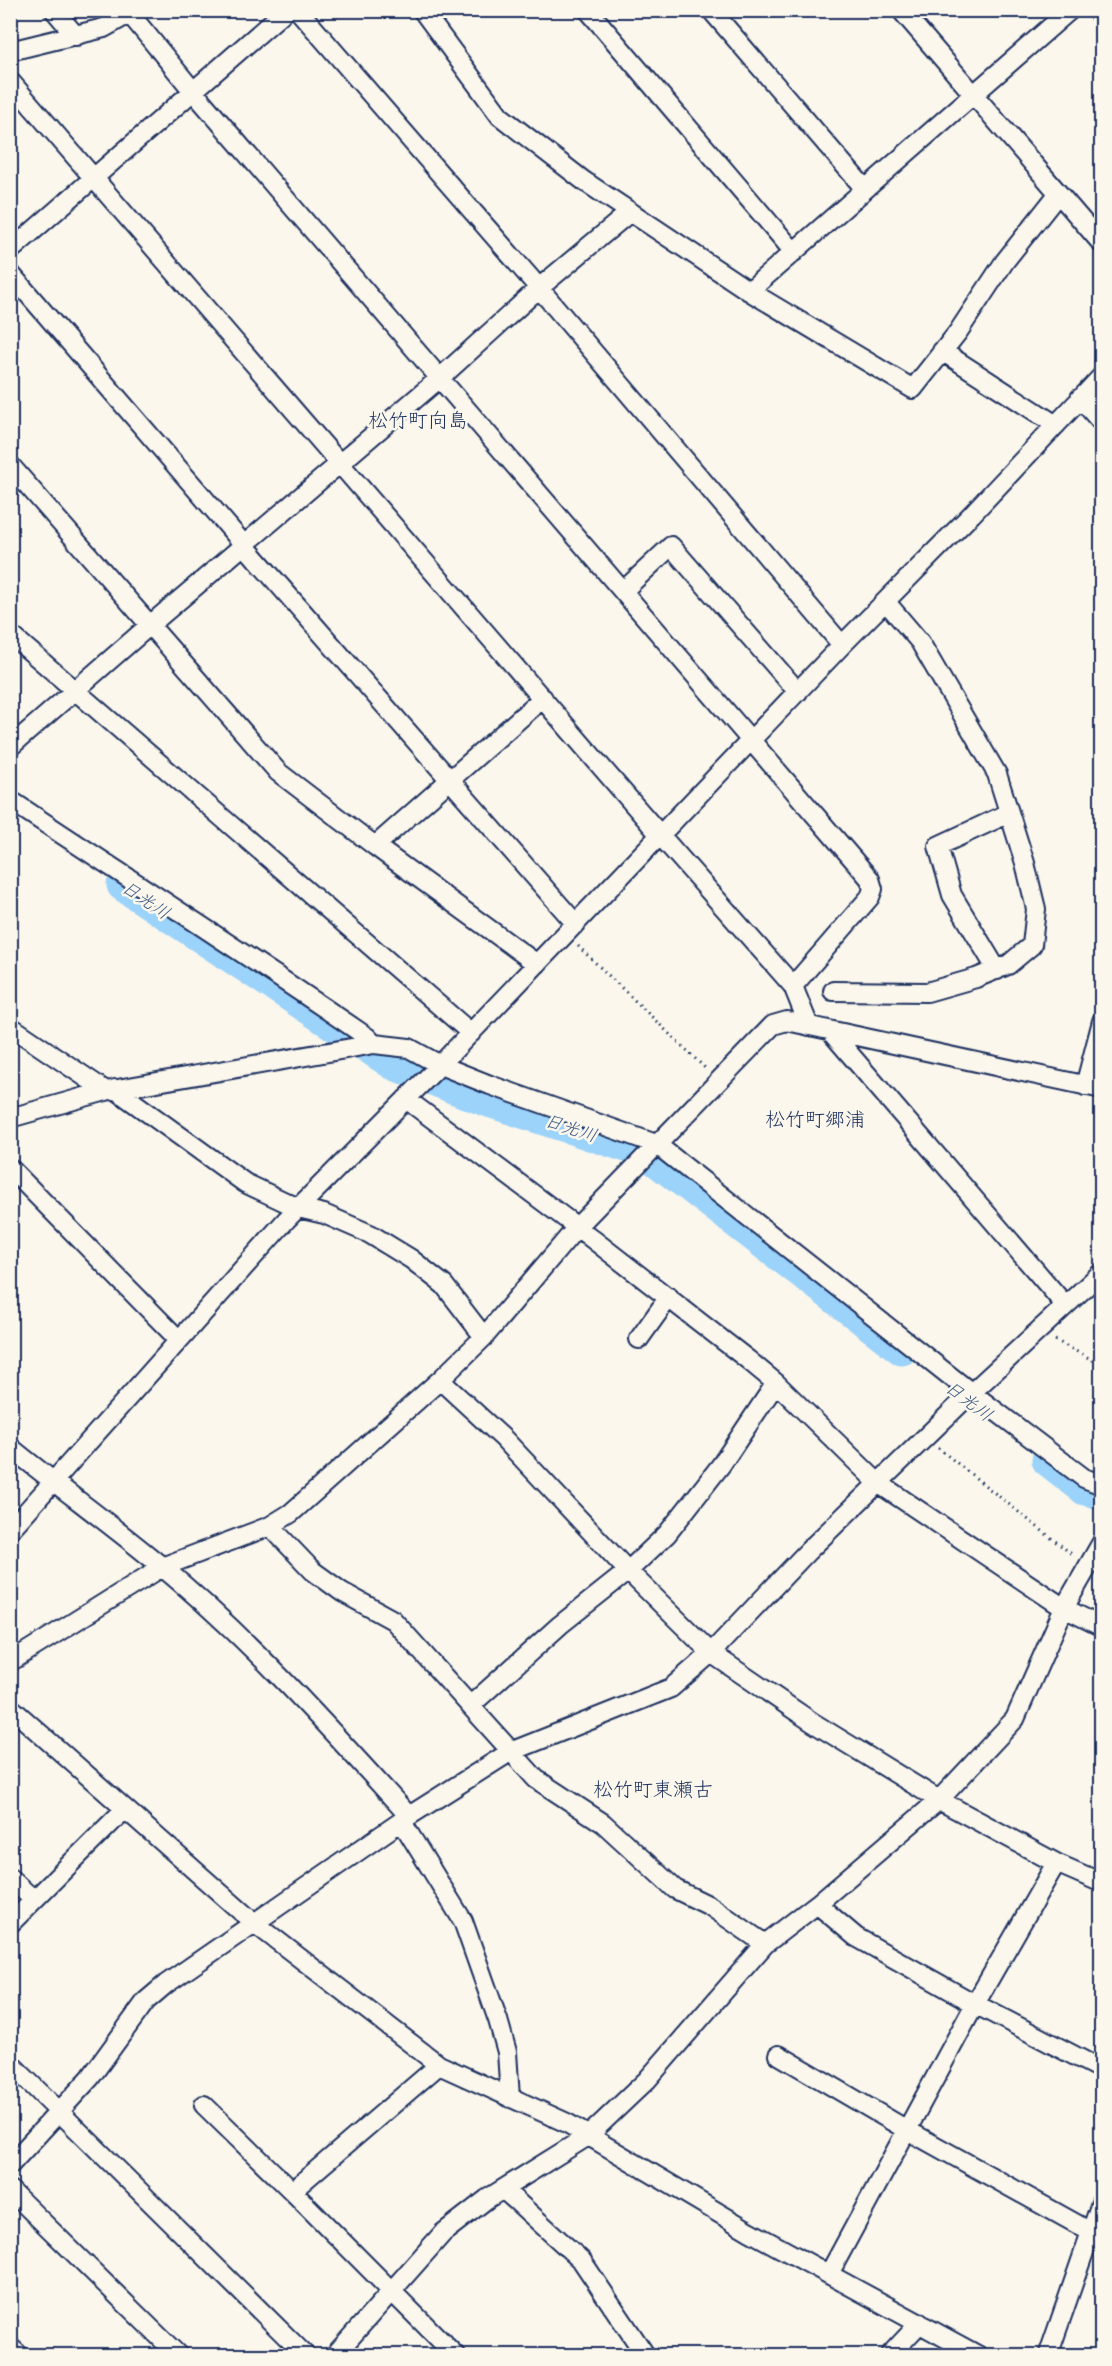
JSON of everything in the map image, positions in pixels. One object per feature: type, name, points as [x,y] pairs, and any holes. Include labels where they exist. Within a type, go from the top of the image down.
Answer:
[{"type":"street","points":[[54,10],[76,36]]},
{"type":"street","points":[[10,251],[286,10]]},
{"type":"street","points":[[298,10],[539,288],[842,645]]},
{"type":"street","points":[[422,10],[500,116],[584,181],[749,291],[913,389],[958,332],[1005,261],[1058,194]]},
{"type":"street","points":[[588,10],[794,252]]},
{"type":"street","points":[[711,10],[865,189]]},
{"type":"street","points":[[901,10],[1101,244]]},
{"type":"street","points":[[749,291],[1070,10]]},
{"type":"street","points":[[1096,10],[1101,16]]},
{"type":"street","points":[[10,51],[104,28],[133,12],[193,91],[870,879],[873,889],[870,897],[793,986]]},
{"type":"street","points":[[10,81],[793,986],[809,1026]]},
{"type":"street","points":[[10,747],[440,378],[539,288],[630,212]]},
{"type":"street","points":[[10,273],[450,780],[571,929]]},
{"type":"street","points":[[942,351],[1056,425]]},
{"type":"street","points":[[10,1530],[298,1208],[433,1073],[1101,376]]},
{"type":"street","points":[[1080,398],[1101,423]]},
{"type":"street","points":[[10,465],[278,772],[537,964]]},
{"type":"street","points":[[623,591],[671,546],[798,692]]},
{"type":"street","points":[[833,991],[927,992],[997,970],[1008,965],[1032,945],[1036,909],[997,774],[920,642],[886,602]]},
{"type":"street","points":[[10,634],[471,1033]]},
{"type":"street","points":[[375,846],[543,698]]},
{"type":"street","points":[[10,800],[286,981],[366,1037],[368,1045]]},
{"type":"street","points":[[997,970],[952,895],[938,846],[1010,813]]},
{"type":"street","points":[[10,1662],[162,1567],[270,1526],[291,1514],[440,1380],[484,1337],[577,1227],[773,1025],[787,1021],[1093,1088],[1101,1022]]},
{"type":"street","points":[[10,1026],[110,1090],[245,1183],[298,1208],[324,1214],[370,1234],[411,1259],[444,1286],[484,1337]]},
{"type":"street","points":[[830,1031],[1065,1305]]},
{"type":"street","points":[[10,1118],[110,1090],[368,1045],[409,1048],[433,1073],[650,1151],[968,1396],[1084,1478],[1101,1485]]},
{"type":"street","points":[[406,1099],[669,1297],[776,1383],[878,1483],[1064,1608],[1101,1627]]},
{"type":"street","points":[[10,1168],[179,1340]]},
{"type":"street","points":[[10,2165],[90,2078],[146,2001],[253,1922],[510,1752],[671,1688],[711,1653],[808,1551],[878,1483],[1037,1330],[1101,1272]]},
{"type":"street","points":[[639,1339],[669,1297]]},
{"type":"street","points":[[440,1380],[504,1439],[628,1571],[711,1653],[813,1722],[939,1800],[1056,1863],[1101,1883]]},
{"type":"street","points":[[471,1704],[560,1624],[628,1571],[667,1534],[721,1465],[776,1383]]},
{"type":"street","points":[[10,1447],[162,1567],[244,1642],[305,1702],[406,1819],[463,1921],[507,2052],[510,2098]]},
{"type":"street","points":[[270,1526],[313,1571],[342,1592],[393,1620],[471,1704],[510,1752],[536,1779],[603,1823],[675,1889],[710,1906],[765,1944]]},
{"type":"street","points":[[334,2355],[442,2233],[503,2189],[588,2136],[647,2080],[765,1944],[817,1904],[939,1800],[1015,1719],[1064,1608],[1101,1542]]},
{"type":"street","points":[[10,1707],[253,1922],[439,2065],[567,2124],[749,2231],[979,2355]]},
{"type":"street","points":[[10,1924],[125,1809]]},
{"type":"street","points":[[829,2274],[975,2004],[1056,1863]]},
{"type":"street","points":[[10,1878],[34,1900]]},
{"type":"street","points":[[817,1904],[856,1937],[975,2004],[1101,2070]]},
{"type":"street","points":[[779,2055],[907,2130],[1090,2232]]},
{"type":"street","points":[[10,2063],[58,2113],[306,2355]]},
{"type":"street","points":[[292,2191],[439,2065]]},
{"type":"street","points":[[204,2105],[456,2355]]},
{"type":"street","points":[[503,2189],[582,2261],[646,2355]]},
{"type":"street","points":[[10,2190],[179,2355]]},
{"type":"street","points":[[1048,2355],[1101,2200]]},
{"type":"street","points":[[889,2355],[920,2323]]},
{"type":"street","points":[[10,2347],[20,2355]]},
{"type":"path","points":[[571,929],[718,1080]]},
{"type":"path","points":[[1037,1330],[1101,1365]]},
{"type":"path","points":[[925,1438],[1088,1567]]},
{"type":"waterway","name":"日光川","points":[[123,885],[394,1064],[483,1099],[639,1150],[656,1160],[902,1349]]},
{"type":"waterway","name":"日光川","points":[[1048,1460],[1085,1489],[1102,1494]]},
{"type":"district","name":"松竹町向島","points":[[418,420]]},
{"type":"district","name":"松竹町郷浦","points":[[815,1119]]},
{"type":"district","name":"松竹町東瀬古","points":[[653,1789]]}]
